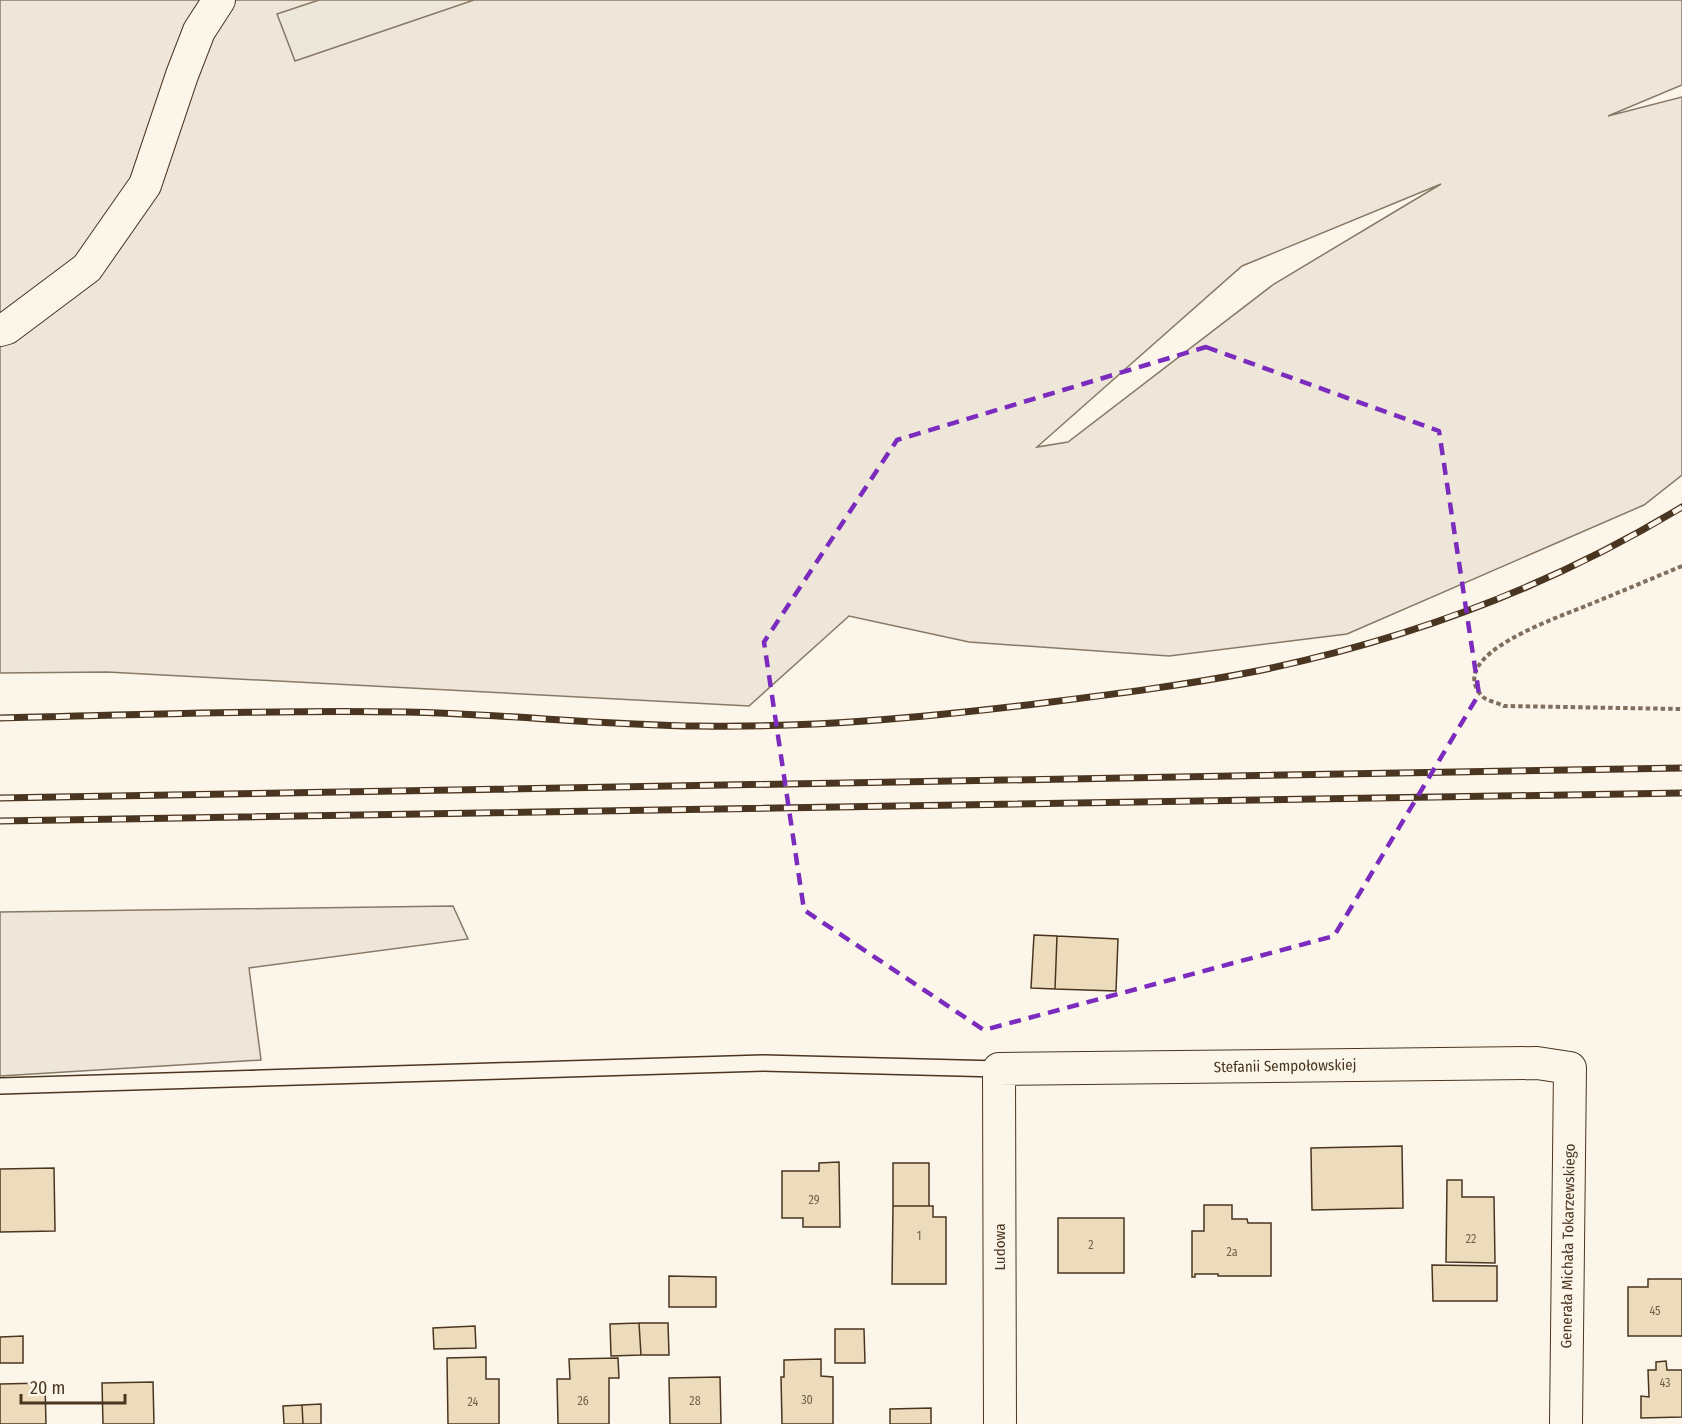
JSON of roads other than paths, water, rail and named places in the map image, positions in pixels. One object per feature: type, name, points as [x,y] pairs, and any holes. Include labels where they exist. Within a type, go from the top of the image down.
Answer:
[{"type":"street","points":[[0,330],[7,328],[87,268],[144,185],[190,53],[199,32],[219,0]]},
{"type":"street","name":"Stefanii Sempołowskiej","points":[[999,1070],[1537,1063],[1570,1068]]},
{"type":"street","name":"Generała Michała Tokarzewskiego","points":[[1566,1424],[1570,1068]]},
{"type":"street","name":"Ludowa","points":[[999,1070],[1000,1424]]},
{"type":"lane","points":[[0,1086],[763,1063],[999,1070]]},
{"type":"railway","points":[[0,718],[254,712],[406,712],[626,724],[742,726],[871,720],[1043,703],[1230,676],[1368,643],[1477,607],[1530,585],[1582,562],[1682,507]]},
{"type":"railway","points":[[0,798],[1682,768]]},
{"type":"railway","points":[[0,821],[1682,793]]}]
